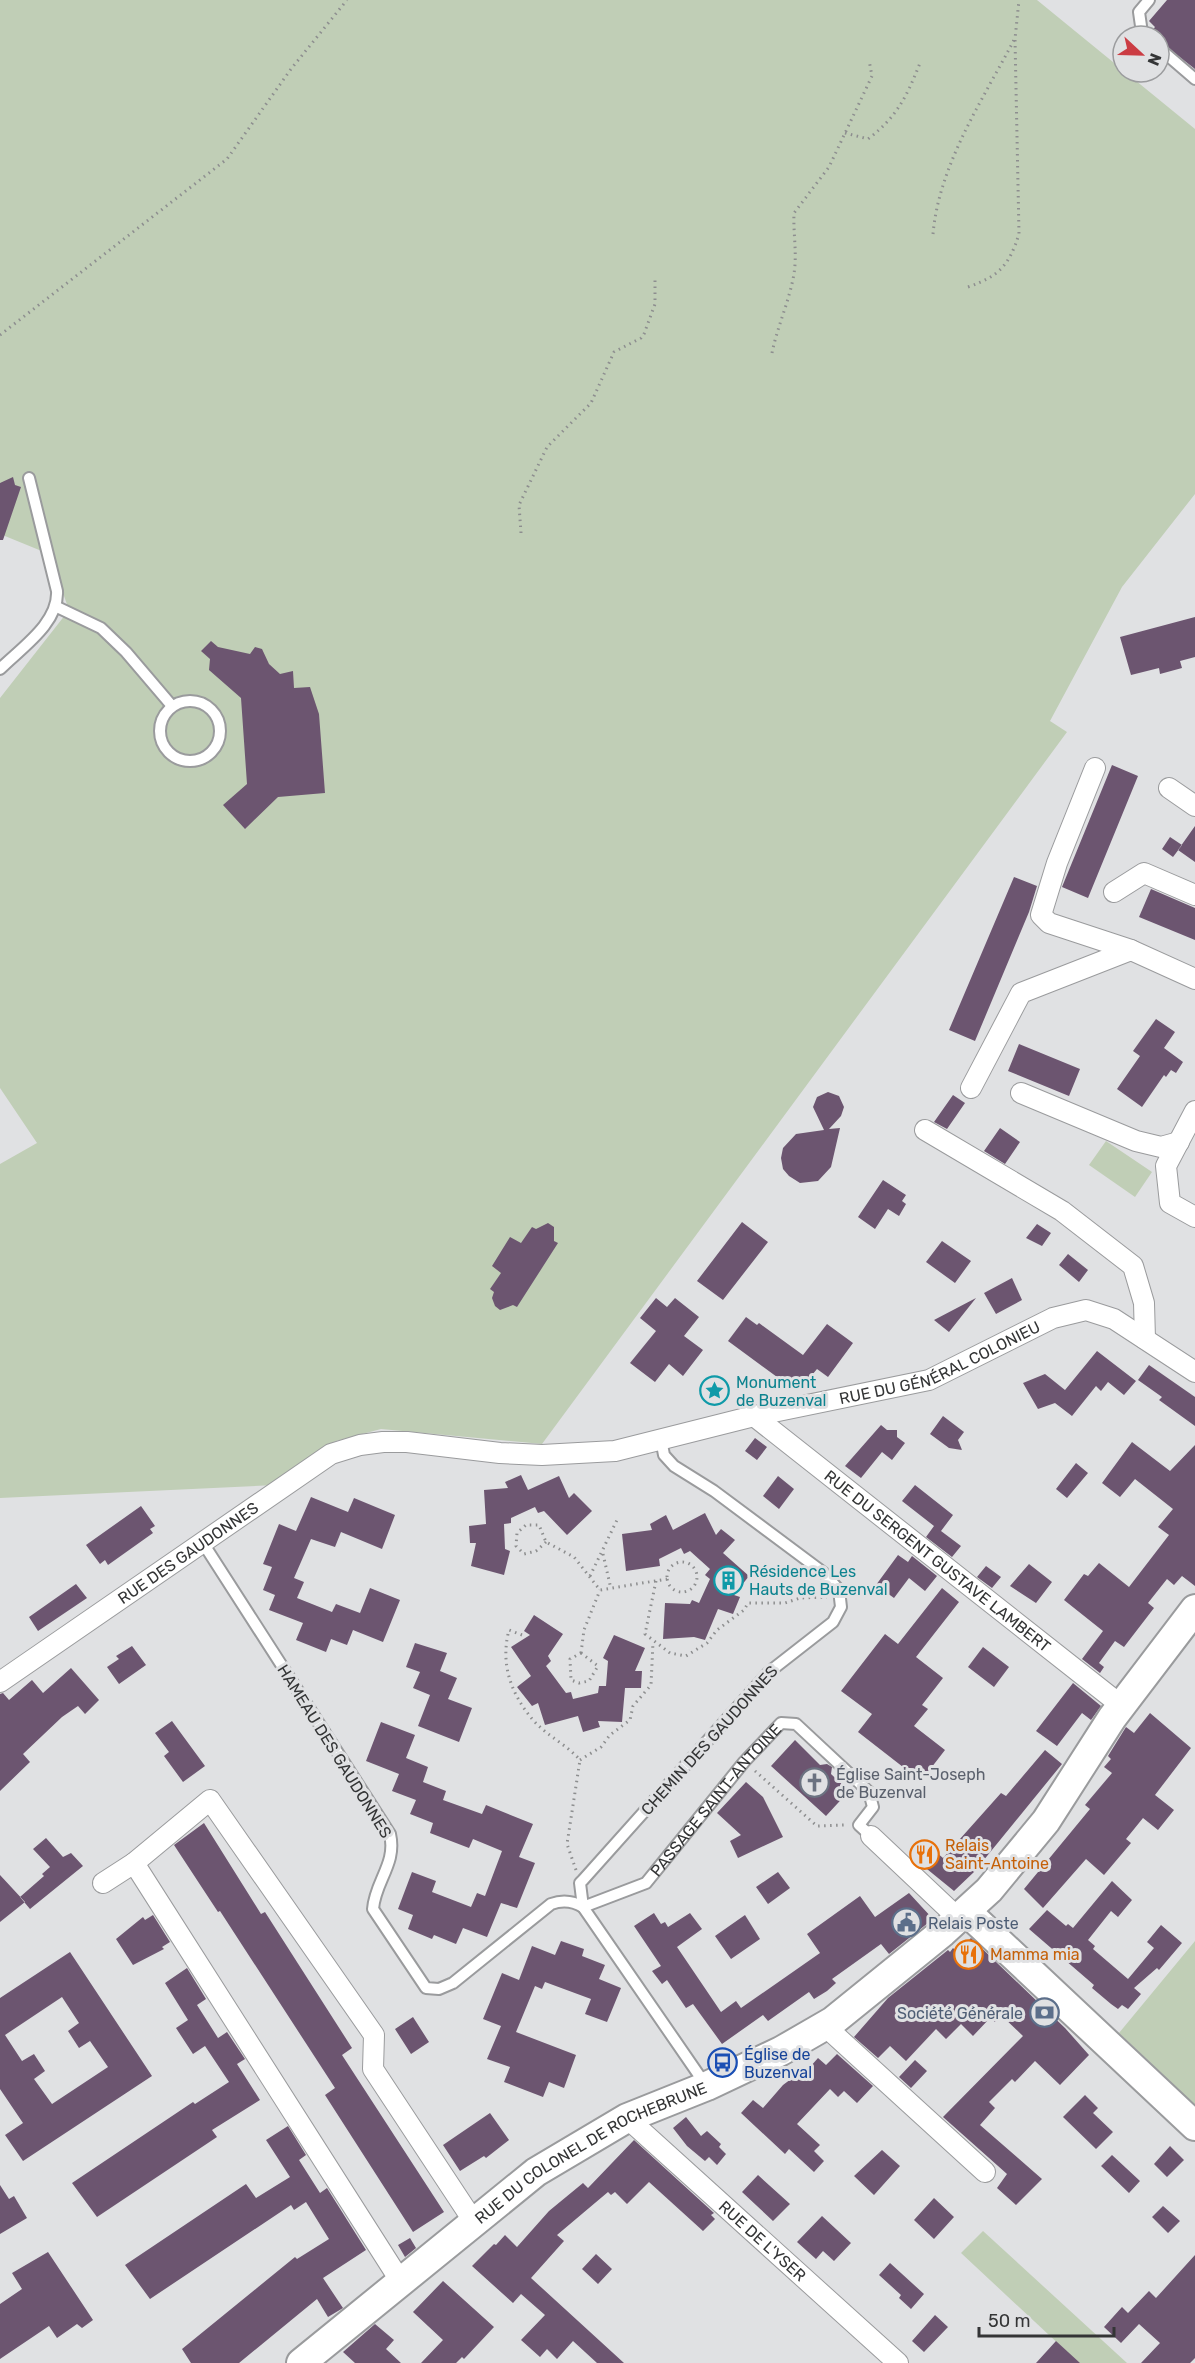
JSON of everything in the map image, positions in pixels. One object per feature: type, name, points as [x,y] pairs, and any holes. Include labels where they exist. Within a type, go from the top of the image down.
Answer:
[{"type":"street","points":[[1095,768],[1057,863],[1041,915],[1049,923],[1131,950],[1195,979]]},
{"type":"street","points":[[1169,788],[1195,806]]},
{"type":"street","points":[[1114,892],[1144,873],[1195,895]]},
{"type":"street","points":[[970,1088],[1022,993],[1131,950]]},
{"type":"street","points":[[1021,1093],[1136,1141],[1161,1147],[1179,1142]]},
{"type":"street","points":[[1195,1111],[1166,1166],[1170,1203],[1195,1217]]},
{"type":"street","points":[[924,1130],[1062,1211],[1133,1266],[1144,1303],[1145,1339]]},
{"type":"street","name":"RUE DU GÉNÉRAL COLONIEU","points":[[383,1442],[542,1455],[615,1451],[754,1416],[929,1380],[1053,1318],[1086,1310],[1114,1319],[1195,1372]]},
{"type":"street","name":"RUE DU SERGENT GUSTAVE LAMBERT","points":[[754,1416],[1122,1706]]},
{"type":"street","name":"RUE DES GAUDONNES","points":[[0,1682],[331,1454],[360,1445],[383,1442]]},
{"type":"street","name":"RUE DU COLONEL DE ROCHEBRUNE","points":[[301,2363],[536,2172],[627,2118],[707,2086],[781,2051],[825,2026],[881,1985],[989,1890],[1046,1821],[1122,1706],[1195,1609]]},
{"type":"street","points":[[103,1883],[134,1863],[210,1800],[374,2036],[373,2069],[474,2222]]},
{"type":"street","points":[[865,1831],[1057,1997],[1195,2126]]},
{"type":"street","points":[[134,1863],[401,2282]]},
{"type":"street","points":[[825,2026],[985,2172]]},
{"type":"street","name":"RUE DE L'YSER","points":[[627,2118],[898,2363]]},
{"type":"lane","points":[[1141,24],[1139,12],[1149,0]]},
{"type":"lane","points":[[1171,58],[1195,79]]},
{"type":"lane","points":[[0,669],[48,620],[57,607],[57,591],[29,478]]},
{"type":"lane","points":[[57,607],[101,628],[126,652],[172,706]]},
{"type":"lane","points":[[192,701],[211,709],[220,728],[215,748],[207,756],[189,762],[180,760],[165,749],[159,731],[165,713],[172,706],[192,701]]},
{"type":"lane","points":[[661,1439],[664,1455],[674,1466],[714,1491],[824,1573],[838,1590],[840,1597]]},
{"type":"lane","name":"HAMEAU DES GAUDONNES","points":[[203,1543],[390,1834],[393,1848],[374,1898],[373,1909],[426,1988],[439,1989],[453,1983],[551,1905],[560,1901],[583,1907]]},
{"type":"lane","name":"CHEMIN DES GAUDONNES","points":[[580,1883],[768,1672],[833,1622],[841,1607],[840,1597]]},
{"type":"lane","name":"PASSAGE SAINT-ANTOINE","points":[[583,1907],[646,1883],[744,1762],[781,1723],[796,1724],[869,1792],[873,1807],[865,1831]]},
{"type":"lane","points":[[580,1883],[583,1907],[707,2086]]},
{"type":"path","points":[[0,335],[227,159],[291,69],[347,0]]},
{"type":"path","points":[[968,288],[992,279],[1012,255],[1018,234],[1015,39],[1019,0]]},
{"type":"path","points":[[933,234],[935,209],[944,180],[1015,39]]},
{"type":"path","points":[[772,353],[778,324],[793,279],[797,245],[794,213],[829,167],[872,76],[869,60]]},
{"type":"path","points":[[845,134],[868,139],[880,130],[903,105],[920,63]]},
{"type":"path","points":[[521,533],[519,505],[539,460],[547,447],[591,403],[614,352],[641,338],[648,326],[655,303],[655,276]]},
{"type":"path","points":[[590,1576],[617,1520]]},
{"type":"path","points":[[546,1542],[536,1551],[524,1554],[516,1546],[518,1533],[526,1525],[539,1525],[546,1542],[574,1557],[600,1590]]},
{"type":"path","points":[[602,1552],[611,1589]]},
{"type":"path","points":[[688,1561],[697,1573],[696,1583],[689,1592],[680,1592],[671,1588],[667,1579],[670,1569],[680,1562],[688,1561]]},
{"type":"path","points":[[600,1590],[667,1579]]},
{"type":"path","points":[[656,1581],[645,1634],[670,1653],[686,1656],[707,1643],[717,1630],[744,1610],[748,1603],[785,1603],[800,1598],[840,1597]]},
{"type":"path","points":[[581,1653],[584,1630],[600,1590]]},
{"type":"path","points":[[522,1635],[509,1630],[504,1649],[507,1677],[533,1720],[571,1749],[580,1760],[567,1844],[580,1883]]},
{"type":"path","points":[[580,1760],[601,1747],[610,1735],[630,1720],[633,1706],[651,1685],[653,1642]]},
{"type":"path","points":[[581,1653],[598,1666],[589,1681],[579,1683],[571,1680],[569,1670],[570,1659],[581,1653]]},
{"type":"path","points":[[744,1762],[817,1826],[865,1831]]},
{"type":"green space","points":[[0,0],[1037,0],[1111,60],[1111,84],[1140,84],[1195,129],[1195,494],[1122,587],[1050,721],[1067,732],[542,1444],[381,1429],[336,1441],[275,1485],[0,1498],[0,1164],[37,1143],[0,1088],[0,698],[69,610],[49,554],[0,534]]},
{"type":"green space","points":[[1106,1141],[1152,1172],[1135,1197],[1089,1165]]},
{"type":"green space","points":[[1195,1941],[1195,2105],[1119,2033]]},
{"type":"green space","points":[[983,2231],[1127,2363],[1079,2363],[961,2253]]},
{"type":"building","points":[[1167,0],[1195,0],[1195,69],[1171,50],[1171,24],[1152,24],[1149,21]]},
{"type":"building","points":[[13,477],[15,485],[21,487],[3,540],[0,540],[0,483]]},
{"type":"building","points":[[1195,617],[1195,657],[1180,661],[1182,668],[1160,674],[1159,668],[1131,675],[1120,637]]},
{"type":"building","points":[[211,641],[218,647],[250,654],[255,647],[262,649],[269,664],[280,674],[293,671],[294,688],[310,687],[319,714],[325,793],[278,797],[245,829],[223,805],[247,784],[241,698],[209,670],[210,659],[201,651]]},
{"type":"building","points":[[1112,765],[1138,776],[1088,898],[1062,887]]},
{"type":"building","points":[[1195,826],[1195,862],[1178,850]]},
{"type":"building","points":[[1170,837],[1182,845],[1173,857],[1162,849]]},
{"type":"building","points":[[1014,877],[1037,886],[1029,912],[975,1041],[949,1030]]},
{"type":"building","points":[[1151,889],[1195,908],[1195,940],[1139,917]]},
{"type":"building","points":[[1156,1019],[1175,1032],[1164,1048],[1183,1062],[1176,1073],[1171,1070],[1166,1077],[1164,1075],[1142,1107],[1117,1089],[1140,1056],[1133,1051]]},
{"type":"building","points":[[1019,1044],[1080,1069],[1069,1096],[1008,1071]]},
{"type":"building","points":[[828,1092],[839,1096],[844,1107],[841,1116],[829,1129],[840,1128],[831,1167],[818,1181],[800,1183],[783,1169],[781,1158],[783,1148],[796,1134],[824,1130],[813,1107],[817,1097]]},
{"type":"building","points":[[953,1095],[965,1103],[947,1129],[934,1122]]},
{"type":"building","points":[[1000,1128],[1020,1142],[1005,1164],[984,1151]]},
{"type":"building","points":[[883,1180],[906,1195],[902,1201],[906,1204],[899,1216],[888,1209],[875,1229],[858,1217]]},
{"type":"building","points":[[742,1222],[768,1242],[723,1300],[697,1281]]},
{"type":"building","points":[[548,1223],[554,1227],[554,1241],[558,1243],[517,1307],[513,1305],[500,1310],[495,1306],[492,1298],[494,1292],[490,1289],[501,1273],[492,1266],[510,1237],[521,1243],[532,1227],[536,1229]]},
{"type":"building","points":[[1037,1224],[1051,1233],[1042,1246],[1026,1238]]},
{"type":"building","points":[[942,1241],[971,1261],[955,1283],[926,1262]]},
{"type":"building","points":[[1068,1254],[1088,1270],[1079,1282],[1059,1265]]},
{"type":"building","points":[[1012,1278],[1022,1300],[996,1314],[984,1293]]},
{"type":"building","points":[[656,1298],[667,1307],[675,1298],[699,1317],[684,1336],[703,1350],[683,1376],[669,1364],[655,1382],[630,1363],[656,1331],[640,1318]]},
{"type":"building","points":[[976,1298],[949,1332],[934,1320]]},
{"type":"building","points":[[746,1317],[757,1325],[759,1323],[803,1355],[827,1324],[853,1343],[828,1377],[817,1369],[802,1384],[793,1377],[788,1385],[728,1341]]},
{"type":"building","points":[[1097,1351],[1136,1381],[1124,1395],[1108,1382],[1101,1391],[1096,1386],[1072,1416],[1055,1403],[1038,1409],[1023,1383],[1045,1374],[1065,1390]]},
{"type":"building","points":[[1149,1365],[1195,1397],[1195,1426],[1159,1400],[1162,1397],[1138,1380]]},
{"type":"building","points":[[943,1416],[964,1432],[958,1440],[962,1450],[949,1448],[930,1434]]},
{"type":"building","points":[[881,1425],[887,1430],[897,1430],[897,1437],[905,1443],[892,1460],[882,1452],[861,1478],[845,1466]]},
{"type":"building","points":[[755,1438],[767,1447],[757,1460],[745,1451]]},
{"type":"building","points":[[1132,1442],[1170,1471],[1195,1445],[1195,1586],[1182,1576],[1174,1585],[1167,1579],[1148,1603],[1154,1608],[1124,1647],[1115,1641],[1099,1663],[1104,1667],[1100,1673],[1082,1659],[1103,1631],[1064,1600],[1084,1574],[1088,1576],[1099,1563],[1129,1587],[1169,1535],[1158,1527],[1173,1509],[1135,1479],[1120,1497],[1102,1483]]},
{"type":"building","points":[[1076,1463],[1088,1473],[1067,1498],[1056,1489]]},
{"type":"building","points":[[521,1475],[528,1490],[559,1476],[569,1498],[574,1493],[592,1511],[567,1535],[544,1511],[538,1513],[535,1507],[511,1518],[511,1523],[504,1524],[505,1549],[510,1551],[504,1575],[471,1566],[476,1543],[470,1543],[469,1526],[486,1524],[484,1490],[508,1488],[505,1482]]},
{"type":"building","points":[[778,1476],[794,1489],[779,1509],[763,1496]]},
{"type":"building","points":[[915,1485],[953,1515],[941,1531],[961,1546],[952,1557],[926,1537],[934,1526],[902,1501]]},
{"type":"building","points":[[311,1497],[348,1512],[354,1498],[395,1515],[382,1549],[341,1532],[335,1547],[311,1539],[294,1578],[304,1582],[297,1598],[332,1612],[336,1604],[360,1613],[370,1588],[400,1600],[383,1642],[353,1630],[347,1645],[331,1639],[326,1652],[296,1640],[303,1623],[269,1610],[275,1595],[263,1590],[272,1567],[263,1564],[279,1524],[296,1531]]},
{"type":"building","points":[[141,1506],[155,1526],[150,1529],[153,1533],[108,1565],[105,1560],[100,1564],[86,1545]]},
{"type":"building","name":"Résidence Les Hauts de Buzenval","points":[[705,1513],[716,1535],[721,1529],[735,1540],[723,1553],[749,1576],[734,1595],[740,1597],[733,1614],[718,1609],[705,1640],[694,1637],[663,1639],[665,1603],[690,1604],[692,1600],[699,1603],[710,1579],[705,1575],[710,1569],[690,1551],[684,1554],[681,1548],[659,1559],[660,1566],[626,1571],[622,1534],[652,1530],[650,1524],[666,1515],[673,1530]]},
{"type":"building","points":[[898,1555],[908,1562],[912,1556],[937,1576],[925,1591],[909,1578],[894,1598],[876,1585]]},
{"type":"building","points":[[1029,1564],[1052,1582],[1036,1603],[1010,1586]]},
{"type":"building","points":[[986,1566],[1001,1577],[992,1588],[977,1577]]},
{"type":"building","points":[[76,1584],[87,1598],[38,1631],[29,1617]]},
{"type":"building","points":[[942,1588],[959,1602],[916,1657],[943,1678],[922,1705],[928,1709],[914,1726],[945,1750],[921,1781],[858,1732],[872,1714],[841,1691],[885,1634],[898,1644]]},
{"type":"building","points":[[534,1615],[563,1634],[548,1656],[551,1661],[546,1666],[566,1693],[571,1692],[573,1699],[598,1693],[599,1686],[606,1686],[608,1661],[603,1658],[614,1635],[645,1648],[635,1671],[642,1671],[641,1688],[625,1688],[622,1722],[598,1721],[600,1727],[583,1732],[578,1716],[545,1725],[538,1703],[532,1706],[517,1687],[531,1676],[511,1647],[530,1635],[524,1631]]},
{"type":"building","points":[[415,1643],[447,1653],[440,1671],[457,1678],[448,1699],[472,1708],[459,1742],[418,1726],[430,1695],[413,1688],[420,1672],[406,1667]]},
{"type":"building","points":[[132,1646],[146,1665],[119,1684],[107,1667],[119,1659],[116,1656]]},
{"type":"building","points":[[983,1647],[1009,1667],[994,1687],[968,1667]]},
{"type":"building","points":[[71,1668],[99,1700],[85,1714],[78,1706],[62,1717],[23,1754],[30,1762],[0,1791],[0,1694],[3,1693],[9,1700],[32,1680],[43,1693]]},
{"type":"building","points":[[1073,1683],[1101,1706],[1091,1720],[1082,1713],[1057,1746],[1036,1731]]},
{"type":"building","points":[[1150,1713],[1191,1748],[1155,1795],[1174,1810],[1158,1830],[1143,1818],[1126,1839],[1131,1843],[1104,1875],[1086,1859],[1043,1908],[1024,1889],[1090,1809],[1085,1805],[1112,1773],[1104,1767],[1111,1759],[1108,1756],[1126,1727],[1134,1733]]},
{"type":"building","points":[[172,1721],[205,1766],[183,1782],[164,1756],[169,1752],[155,1733]]},
{"type":"building","points":[[381,1722],[415,1735],[406,1758],[428,1767],[423,1782],[446,1791],[443,1800],[482,1814],[486,1805],[533,1824],[519,1857],[535,1863],[517,1908],[501,1903],[487,1937],[463,1928],[456,1944],[434,1935],[432,1939],[408,1929],[413,1915],[398,1909],[412,1872],[436,1881],[432,1892],[471,1907],[477,1893],[485,1896],[502,1851],[473,1839],[469,1848],[430,1833],[433,1823],[410,1814],[416,1800],[392,1791],[399,1774],[366,1761]]},
{"type":"building","name":"Église Saint-Joseph de Buzenval","points":[[795,1740],[820,1765],[827,1764],[832,1767],[831,1774],[849,1791],[826,1816],[771,1766]]},
{"type":"building","points":[[1045,1750],[1062,1764],[974,1872],[954,1891],[911,1856],[923,1841],[943,1858],[1001,1793],[1006,1796]]},
{"type":"building","points":[[746,1782],[763,1797],[783,1837],[738,1858],[730,1841],[741,1835],[717,1813]]},
{"type":"building","points":[[204,1823],[261,1914],[265,1912],[352,2048],[342,2055],[444,2212],[413,2232],[325,2095],[335,2088],[220,1911],[218,1912],[174,1845]]},
{"type":"building","points":[[46,1838],[63,1857],[71,1853],[83,1866],[30,1909],[20,1897],[44,1876],[42,1874],[50,1867],[33,1849]]},
{"type":"building","points":[[778,1872],[790,1888],[768,1904],[756,1887]]},
{"type":"building","points":[[0,1875],[25,1902],[0,1922]]},
{"type":"building","points":[[1112,1881],[1132,1900],[1118,1917],[1111,1911],[1088,1940],[1095,1946],[1093,1949],[1128,1979],[1154,1948],[1147,1942],[1161,1925],[1182,1943],[1159,1970],[1157,1968],[1134,1988],[1141,1994],[1128,2009],[1122,2005],[1118,2009],[1111,2004],[1092,1988],[1094,1985],[1029,1929],[1047,1910],[1066,1926],[1068,1924],[1073,1928]]},
{"type":"building","points":[[909,1893],[933,1919],[889,1954],[881,1944],[832,1979],[836,1983],[814,1999],[809,1992],[768,2021],[763,2015],[722,2044],[693,2004],[686,2008],[667,1980],[662,1984],[652,1971],[661,1966],[634,1926],[654,1913],[661,1924],[665,1922],[668,1927],[690,1913],[702,1929],[677,1947],[721,2012],[736,2001],[741,2008],[820,1953],[807,1934],[860,1896],[875,1917]]},
{"type":"building","points":[[153,1915],[170,1942],[162,1947],[164,1949],[133,1965],[116,1939],[143,1917],[145,1920]]},
{"type":"building","points":[[745,1915],[760,1939],[731,1959],[715,1936]]},
{"type":"building","points":[[971,1938],[1065,2028],[1089,2055],[1060,2085],[1035,2061],[1015,2082],[1012,2079],[989,2102],[995,2108],[980,2125],[1042,2179],[1016,2205],[997,2188],[1007,2174],[943,2117],[1023,2036],[1001,2015],[995,2022],[990,2018],[973,2036],[961,2024],[946,2039],[936,2029],[906,2061],[890,2046],[878,2058],[854,2037],[888,1998],[948,1950],[950,1952],[953,1948],[957,1952]]},
{"type":"building","points":[[561,1941],[584,1949],[582,1956],[605,1965],[599,1979],[621,1988],[607,2022],[585,2014],[591,1999],[545,1982],[542,1989],[535,1986],[516,2032],[576,2055],[564,2088],[549,2082],[543,2097],[504,2082],[510,2067],[487,2059],[501,2026],[483,2019],[502,1973],[519,1980],[532,1946],[555,1955]]},
{"type":"building","points":[[70,1952],[152,2076],[23,2161],[5,2135],[23,2123],[0,2089],[0,1998]],"holes":[[[62,1997],[79,2023],[68,2031],[79,2048],[90,2041],[108,2067],[52,2104],[34,2079],[45,2071],[34,2054],[22,2061],[5,2035]]]},
{"type":"building","points":[[187,1968],[206,1999],[197,2005],[218,2038],[227,2032],[245,2059],[237,2064],[260,2100],[212,2130],[217,2137],[97,2217],[72,2183],[193,2102],[195,2104],[229,2082],[205,2046],[193,2054],[176,2028],[188,2020],[165,1983]]},
{"type":"building","points":[[413,2017],[429,2042],[411,2054],[395,2029]]},
{"type":"building","points":[[837,2054],[873,2086],[857,2103],[844,2091],[838,2097],[830,2089],[797,2124],[820,2145],[814,2151],[824,2161],[814,2172],[789,2149],[785,2154],[741,2113],[753,2100],[763,2108],[783,2085],[791,2079],[793,2081],[799,2074],[802,2076],[818,2058],[826,2065]]},
{"type":"building","points":[[915,2060],[927,2071],[911,2088],[899,2077]]},
{"type":"building","points":[[1085,2095],[1098,2108],[1093,2113],[1113,2132],[1096,2149],[1063,2117]]},
{"type":"building","points":[[490,2113],[509,2140],[486,2158],[484,2156],[460,2171],[443,2145]]},
{"type":"building","points":[[686,2117],[701,2136],[707,2131],[721,2144],[719,2147],[726,2154],[717,2165],[709,2157],[705,2161],[687,2146],[673,2128]]},
{"type":"building","points":[[288,2126],[306,2155],[299,2160],[320,2193],[327,2188],[366,2250],[323,2278],[343,2308],[328,2317],[317,2299],[239,2363],[191,2363],[182,2349],[295,2257],[297,2259],[329,2239],[306,2202],[294,2210],[291,2205],[150,2299],[125,2265],[246,2184],[256,2198],[290,2177],[266,2140]]},
{"type":"building","points":[[634,2140],[714,2213],[711,2215],[715,2219],[703,2231],[649,2182],[627,2204],[615,2192],[611,2195],[608,2192],[557,2235],[564,2241],[531,2278],[624,2363],[597,2363],[573,2341],[557,2359],[547,2349],[540,2357],[521,2340],[545,2315],[521,2294],[513,2303],[472,2266],[505,2235],[517,2247],[549,2211],[583,2183],[588,2188]]},
{"type":"building","points":[[1170,2146],[1184,2160],[1167,2177],[1154,2164]]},
{"type":"building","points":[[882,2150],[900,2166],[874,2195],[854,2176]]},
{"type":"building","points":[[1112,2155],[1140,2181],[1129,2193],[1101,2166]]},
{"type":"building","points":[[758,2175],[790,2204],[773,2221],[742,2192]]},
{"type":"building","points":[[0,2185],[9,2199],[14,2196],[27,2218],[0,2234]]},
{"type":"building","points":[[934,2198],[954,2217],[934,2239],[914,2220]]},
{"type":"building","points":[[1163,2206],[1180,2221],[1168,2233],[1152,2217]]},
{"type":"building","points":[[822,2216],[851,2243],[834,2261],[823,2251],[816,2259],[797,2242]]},
{"type":"building","points":[[410,2238],[416,2248],[405,2257],[398,2245]]},
{"type":"building","points":[[48,2252],[93,2320],[82,2328],[77,2324],[57,2338],[49,2326],[0,2359],[0,2304],[22,2289],[12,2273]]},
{"type":"building","points":[[596,2254],[612,2269],[598,2284],[582,2269]]},
{"type":"building","points":[[1195,2255],[1195,2358],[1190,2363],[1141,2363],[1160,2343],[1139,2324],[1121,2343],[1104,2327],[1122,2307],[1128,2313],[1149,2291],[1156,2298]]},
{"type":"building","points":[[890,2263],[924,2294],[911,2309],[899,2298],[901,2295],[879,2275]]},
{"type":"building","points":[[443,2281],[494,2327],[464,2359],[462,2357],[456,2363],[421,2363],[443,2340],[413,2312]]},
{"type":"building","points":[[935,2315],[948,2327],[924,2352],[912,2341]]},
{"type":"building","points":[[375,2324],[394,2340],[386,2349],[401,2363],[355,2363],[343,2352]]},
{"type":"building","points":[[1056,2341],[1080,2363],[1036,2363]]},
{"type":"place","name":"Monument de Buzenval","points":[[715,1391]]},
{"type":"place","name":"Résidence Les Hauts de Buzenval","points":[[728,1580]]},
{"type":"place","name":"Église Saint-Joseph de Buzenval","points":[[815,1783]]},
{"type":"place","name":"Relais Saint-Antoine","points":[[924,1854]]},
{"type":"place","name":"Relais Poste","points":[[907,1923]]},
{"type":"place","name":"Mamma mia","points":[[969,1954]]},
{"type":"place","name":"Société Générale","points":[[1044,2013]]},
{"type":"place","name":"Église de Buzenval","points":[[723,2063]]}]
